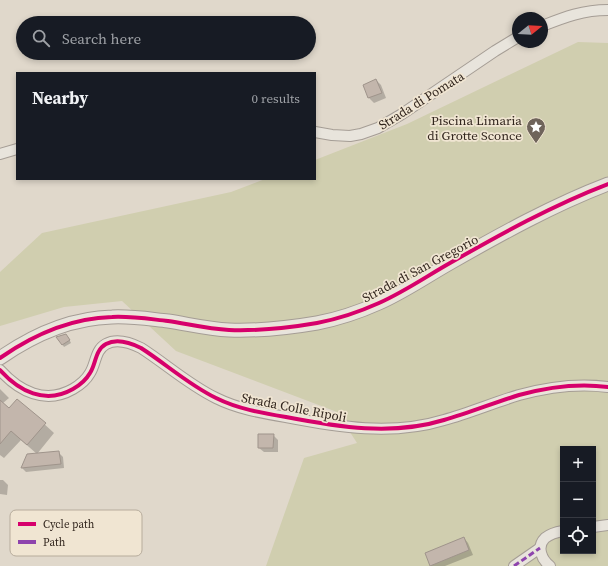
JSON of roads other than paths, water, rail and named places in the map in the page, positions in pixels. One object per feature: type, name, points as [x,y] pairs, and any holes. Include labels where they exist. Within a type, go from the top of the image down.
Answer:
[{"type":"street","points":[[548,24],[582,12],[608,10]]},
{"type":"street","name":"Strada di Pomata","points":[[316,132],[350,136],[366,133],[385,125],[512,41]]},
{"type":"street","points":[[0,154],[16,149]]},
{"type":"street","name":"Strada di San Gregorio","points":[[0,358],[23,343],[49,331],[78,322],[103,318],[136,318],[222,329],[246,330],[300,326],[345,316],[386,300],[538,215],[608,184]]},
{"type":"street","name":"Strada Colle Ripoli","points":[[0,370],[12,382],[25,390],[44,396],[57,395],[67,392],[83,382],[90,374],[98,352],[104,345],[114,342],[126,342],[141,348],[203,391],[231,405],[253,411],[318,423],[367,428],[400,428],[430,424],[518,395],[548,388],[575,385],[608,387]]},
{"type":"street","points":[[596,527],[608,525]]},
{"type":"street","points":[[514,566],[540,548],[541,544],[546,538],[560,532]]},
{"type":"street","points":[[540,548],[542,558],[550,566]]},
{"type":"place","name":"Piscina Limaria di Grotte Sconce","points":[[536,144]]}]
